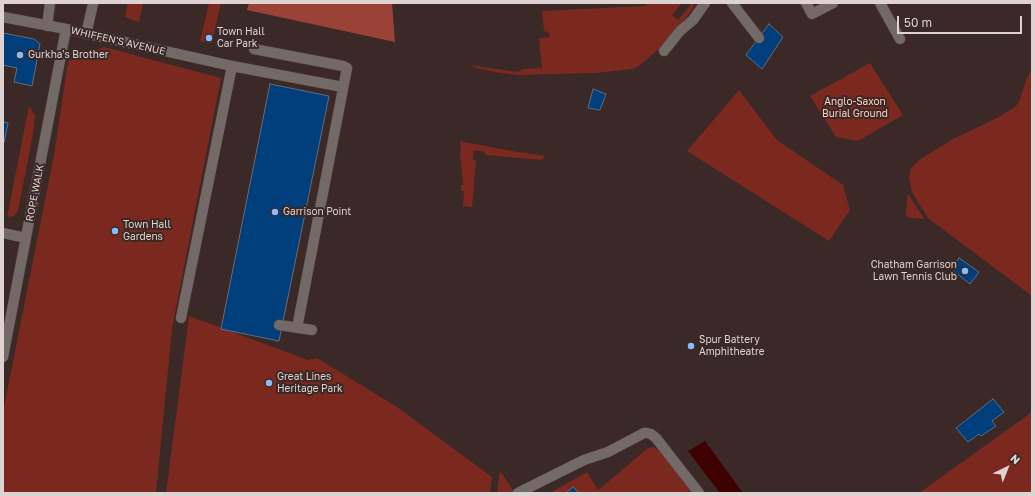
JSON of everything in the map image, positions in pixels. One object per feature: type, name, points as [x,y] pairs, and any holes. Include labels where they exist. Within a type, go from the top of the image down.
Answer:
[{"type":"street","points":[[47,26],[50,3]]},
{"type":"street","points":[[664,51],[680,31],[693,20],[705,3]]},
{"type":"street","points":[[732,3],[759,38]]},
{"type":"street","points":[[806,3],[812,14],[833,3]]},
{"type":"street","points":[[880,3],[900,39]]},
{"type":"street","points":[[86,34],[93,4]]},
{"type":"street","name":"WHIFFEN'S AVENUE","points":[[3,17],[66,29],[232,66],[343,87]]},
{"type":"street","name":"ROPE WALK","points":[[3,356],[66,29]]},
{"type":"street","points":[[254,49],[343,66],[347,70],[297,328]]},
{"type":"street","points":[[181,318],[232,66]]},
{"type":"street","points":[[3,233],[26,238]]},
{"type":"street","points":[[279,325],[312,330]]},
{"type":"street","points":[[518,493],[584,460],[608,452],[644,433],[647,433],[656,438],[700,493]]},
{"type":"green space","points":[[128,3],[143,3],[139,22],[125,17]]},
{"type":"green space","points":[[209,3],[221,3],[212,43],[200,41]]},
{"type":"green space","points":[[647,3],[682,3],[672,15],[678,20],[692,3],[694,3],[693,9],[661,47],[639,66],[633,69],[595,73],[518,75],[494,72],[470,65],[518,72],[523,69],[542,68],[539,38],[550,37],[549,33],[544,31],[542,11],[644,6]]},
{"type":"green space","name":"Town Hall Gardens","points":[[104,47],[221,78],[172,329],[156,493],[3,493],[3,412],[54,155],[68,61]]},
{"type":"green space","name":"Anglo-Saxon Burial Ground","points":[[870,63],[903,115],[858,141],[836,137],[810,96]]},
{"type":"green space","points":[[1032,69],[1032,296],[929,219],[912,192],[909,178],[911,168],[922,158],[953,139],[997,118],[1015,107],[1019,102],[1027,78]]},
{"type":"green space","points":[[739,90],[777,140],[843,185],[850,210],[829,241],[687,151]]},
{"type":"green space","points":[[29,106],[35,115],[33,134],[18,211],[14,216],[7,217]]},
{"type":"green space","points":[[459,141],[545,156],[542,160],[485,155],[485,152],[474,150],[473,160],[476,161],[472,207],[463,206],[464,191],[461,191],[461,185],[463,185]]},
{"type":"green space","points":[[908,194],[924,218],[924,219],[906,216]]},
{"type":"green space","name":"Great Lines Heritage Park","points":[[189,316],[308,360],[317,358],[397,407],[492,477],[490,493],[166,493]]},
{"type":"green space","points":[[1032,412],[1032,493],[919,493]]},
{"type":"green space","points":[[653,447],[660,451],[693,493],[550,493],[587,472],[598,490],[648,448]]},
{"type":"green space","points":[[500,471],[515,493],[497,493]]},
{"type":"shaded area","points":[[249,3],[392,3],[395,42],[247,10]]},
{"type":"shaded area","points":[[705,441],[743,493],[720,493],[688,451]]},
{"type":"building","points":[[769,24],[783,37],[762,69],[746,55]]},
{"type":"building","name":"Gurkha's Brother","points":[[3,33],[34,39],[40,44],[32,86],[14,82],[17,68],[3,65]]},
{"type":"building","name":"Garrison Point","points":[[270,84],[329,96],[279,341],[221,329]]},
{"type":"building","points":[[593,89],[606,94],[600,110],[588,108]]},
{"type":"building","points":[[3,122],[8,123],[4,143],[3,143]]},
{"type":"building","name":"Chatham Garrison Lawn Tennis Club","points":[[959,258],[979,272],[970,284],[951,269]]},
{"type":"building","points":[[993,399],[1004,412],[992,421],[996,426],[981,436],[979,434],[968,442],[956,428]]},
{"type":"building","points":[[573,487],[579,493],[566,493]]},
{"type":"place","name":"Town Hall Car Park","points":[[209,38]]},
{"type":"place","name":"Gurkha's Brother","points":[[20,55]]},
{"type":"place","name":"Garrison Point","points":[[275,212]]},
{"type":"place","name":"Town Hall Gardens","points":[[115,231]]},
{"type":"place","name":"Chatham Garrison Lawn Tennis Club","points":[[965,271]]},
{"type":"place","name":"Spur Battery Amphitheatre","points":[[691,346]]},
{"type":"place","name":"Great Lines Heritage Park","points":[[269,383]]}]
